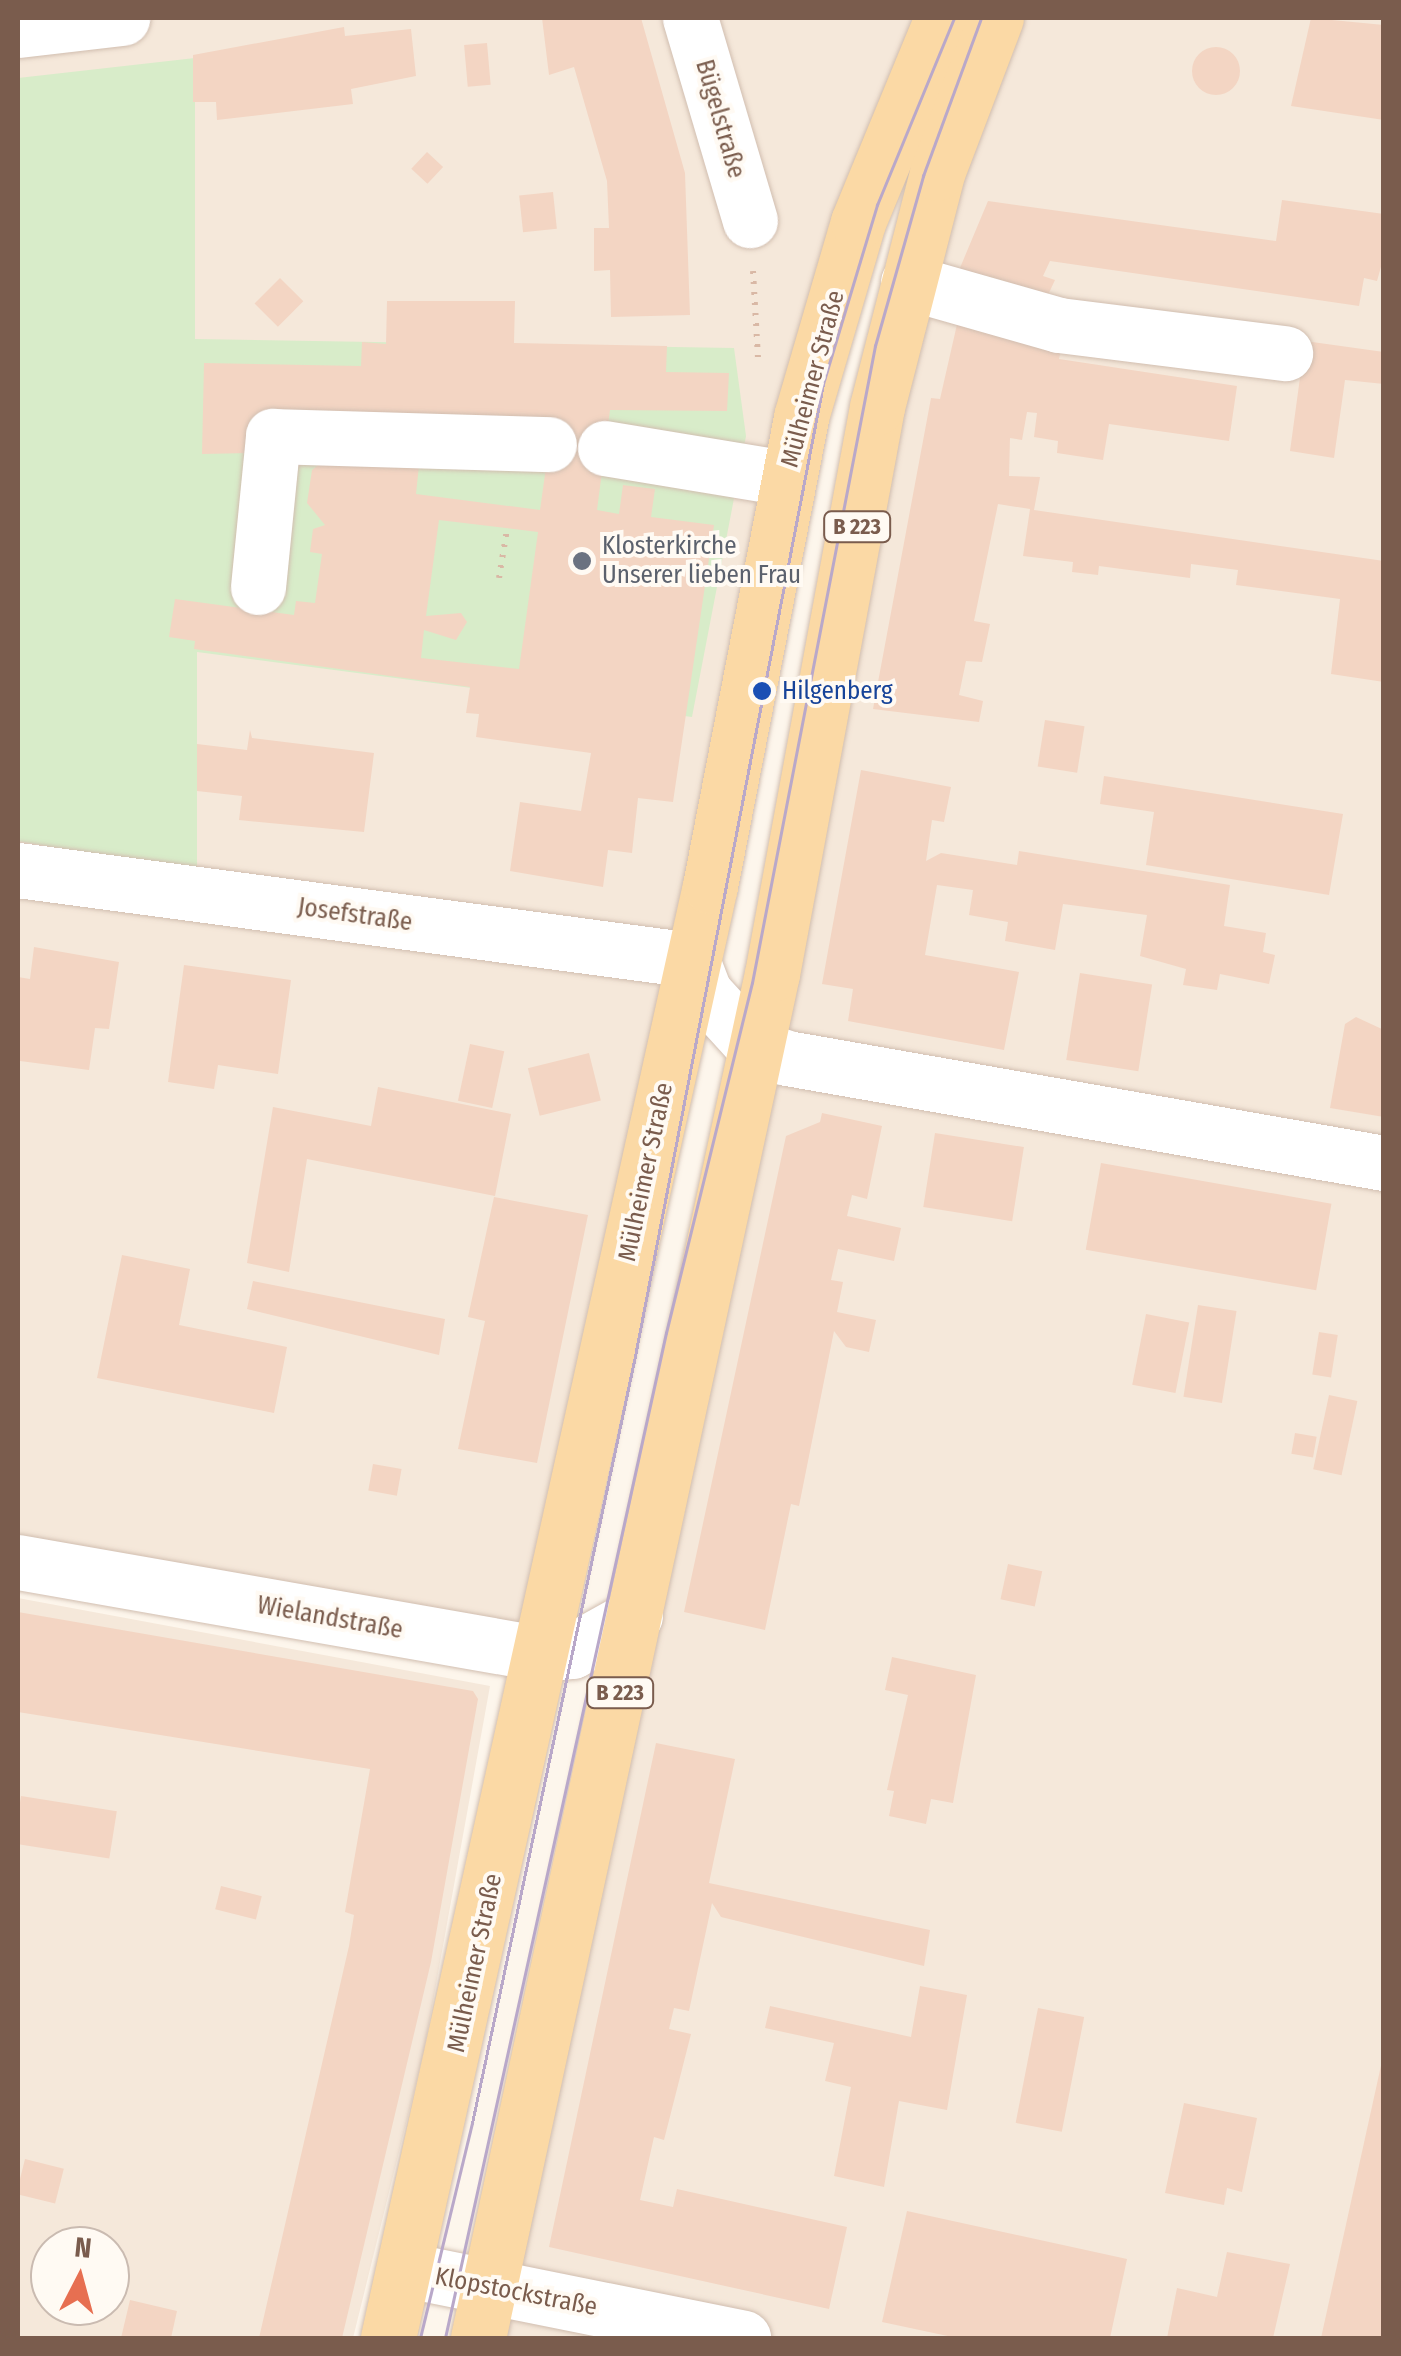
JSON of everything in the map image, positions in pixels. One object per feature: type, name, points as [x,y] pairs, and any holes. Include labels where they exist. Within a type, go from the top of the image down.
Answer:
[{"type":"main road","name":"Mülheimer Straße","points":[[388,2338],[407,2270],[543,1654],[692,960],[787,478],[858,222],[942,18]]},
{"type":"main road","name":"B 223","points":[[478,2338],[493,2287],[754,1047],[877,407],[938,173],[996,18]]},
{"type":"street","points":[[18,30],[122,18]]},
{"type":"street","name":"Bügelstraße","points":[[690,18],[750,220]]},
{"type":"street","points":[[908,282],[1059,325],[1285,353]]},
{"type":"street","points":[[258,587],[273,436],[548,444]]},
{"type":"street","points":[[605,448],[787,478]]},
{"type":"street","name":"Josefstraße","points":[[18,870],[692,960]]},
{"type":"street","points":[[692,960],[704,992],[754,1047],[829,1067],[1384,1163]]},
{"type":"street","name":"Wielandstraße","points":[[18,1562],[543,1654],[572,1651],[634,1616]]},
{"type":"street","name":"Klopstockstraße","points":[[407,2270],[744,2338]]},
{"type":"path","points":[[500,578],[508,528]]},
{"type":"shaded area","points":[[18,18],[942,18],[892,134],[543,1654],[18,1562]]},
{"type":"shaded area","points":[[1015,18],[1383,18],[1383,2338],[463,2338],[914,249]]},
{"type":"shaded area","points":[[18,1598],[490,1686],[424,2051],[353,2338],[18,2338]]},
{"type":"green space","name":"Klosterkirche Unserer lieben Frau","points":[[195,58],[195,339],[734,348],[746,436],[692,717],[197,652],[197,872],[18,841],[18,78]]},
{"type":"building","points":[[542,18],[641,18],[685,173],[690,315],[611,317],[610,270],[594,271],[594,228],[609,228],[607,181],[574,67],[549,75]]},
{"type":"building","points":[[1311,18],[1384,25],[1384,120],[1291,106]]},
{"type":"building","points":[[344,27],[345,36],[411,29],[416,76],[351,89],[353,104],[217,120],[216,102],[193,102],[193,55]]},
{"type":"building","points":[[487,43],[491,85],[468,87],[464,45]]},
{"type":"building","points":[[1216,47],[1233,54],[1240,71],[1233,88],[1216,95],[1199,88],[1192,71],[1199,54]]},
{"type":"building","points":[[427,152],[443,167],[427,184],[411,169]]},
{"type":"building","points":[[553,192],[557,229],[523,232],[519,196]]},
{"type":"building","points":[[1282,200],[1384,214],[1384,256],[1377,281],[1364,278],[1359,306],[1050,261],[1043,276],[1055,280],[1047,297],[957,275],[988,201],[1276,241]]},
{"type":"building","points":[[280,278],[303,301],[278,327],[255,303]]},
{"type":"building","points":[[387,301],[515,301],[514,343],[667,346],[666,372],[729,373],[727,411],[610,410],[597,510],[619,514],[623,485],[655,489],[651,517],[714,525],[673,802],[638,798],[632,853],[608,850],[603,887],[510,871],[520,802],[581,811],[591,753],[476,737],[479,714],[466,713],[470,687],[194,649],[195,641],[169,637],[175,599],[294,615],[296,601],[315,603],[322,554],[310,552],[313,529],[325,525],[307,503],[312,470],[334,453],[420,456],[416,494],[540,510],[546,467],[375,422],[250,419],[250,453],[202,454],[204,363],[361,366],[362,342],[386,344]],"holes":[[[439,520],[538,532],[519,669],[421,658],[424,630],[456,640],[467,622],[461,613],[426,616]]]},
{"type":"building","points":[[958,320],[1063,340],[1059,359],[1237,386],[1229,441],[1109,424],[1103,460],[1057,453],[1058,441],[1034,437],[1037,413],[1027,412],[1022,440],[1010,438],[1009,476],[1040,477],[1034,510],[1384,561],[1384,682],[1331,674],[1340,599],[1236,585],[1238,570],[1191,564],[1190,578],[1099,566],[1098,575],[1072,572],[1073,562],[1023,556],[1030,509],[998,504],[974,621],[990,624],[982,662],[966,661],[959,695],[983,701],[979,722],[873,709],[931,398],[940,399]]},
{"type":"building","points":[[1305,341],[1384,352],[1384,384],[1345,380],[1334,458],[1290,451]]},
{"type":"building","points":[[1045,720],[1085,726],[1077,773],[1038,766]]},
{"type":"building","points":[[250,730],[252,738],[374,753],[364,832],[239,820],[242,796],[197,791],[197,744],[247,750]]},
{"type":"building","points":[[861,770],[951,787],[944,822],[932,820],[926,861],[941,853],[1017,865],[1019,851],[1230,885],[1224,926],[1266,933],[1263,952],[1275,955],[1269,984],[1220,974],[1217,990],[1183,985],[1186,969],[1140,956],[1147,915],[1063,904],[1055,950],[1005,941],[1008,922],[969,915],[973,890],[937,885],[925,955],[1019,972],[1004,1050],[848,1021],[853,989],[822,984]]},
{"type":"building","points":[[1104,776],[1343,814],[1329,895],[1146,865],[1154,812],[1100,804]]},
{"type":"building","points":[[34,947],[119,962],[109,1029],[95,1028],[89,1070],[20,1061],[18,977],[30,979]]},
{"type":"building","points":[[184,965],[291,980],[278,1074],[218,1065],[214,1089],[168,1082]]},
{"type":"building","points":[[1080,973],[1152,984],[1138,1071],[1066,1060]]},
{"type":"building","points":[[1356,1017],[1384,1030],[1384,1117],[1330,1108],[1345,1024]]},
{"type":"building","points":[[470,1044],[504,1051],[492,1108],[458,1101]]},
{"type":"building","points":[[589,1053],[601,1101],[540,1116],[528,1068]]},
{"type":"building","points":[[378,1087],[511,1114],[495,1196],[307,1159],[289,1272],[247,1263],[273,1107],[371,1126]]},
{"type":"building","points":[[822,1113],[882,1126],[867,1199],[852,1195],[847,1216],[901,1228],[894,1261],[838,1249],[831,1280],[843,1282],[837,1312],[876,1320],[869,1352],[846,1347],[834,1331],[799,1506],[791,1504],[765,1630],[684,1612],[786,1136],[820,1122]]},
{"type":"building","points":[[935,1133],[1024,1147],[1012,1221],[923,1207]]},
{"type":"building","points":[[1101,1163],[1331,1204],[1316,1290],[1086,1250]]},
{"type":"building","points":[[494,1197],[588,1215],[537,1463],[458,1449],[485,1321],[468,1317]]},
{"type":"building","points":[[122,1255],[190,1269],[179,1325],[287,1347],[274,1413],[97,1378]]},
{"type":"building","points":[[253,1281],[445,1319],[439,1355],[247,1309]]},
{"type":"building","points":[[1198,1305],[1237,1311],[1222,1403],[1183,1397]]},
{"type":"building","points":[[1146,1314],[1189,1322],[1175,1393],[1132,1385]]},
{"type":"building","points":[[1319,1332],[1338,1335],[1331,1377],[1312,1374]]},
{"type":"building","points":[[1329,1395],[1357,1401],[1342,1475],[1313,1469]]},
{"type":"building","points":[[1295,1433],[1317,1437],[1313,1458],[1291,1454]]},
{"type":"building","points":[[373,1464],[402,1469],[397,1496],[368,1491]]},
{"type":"building","points":[[1008,1564],[1042,1571],[1035,1606],[1001,1599]]},
{"type":"building","points":[[18,1612],[473,1691],[478,1699],[431,1962],[342,2338],[259,2338],[349,1946],[354,1915],[345,1912],[370,1769],[18,1712]]},
{"type":"building","points":[[892,1657],[976,1675],[953,1803],[931,1799],[926,1824],[889,1816],[894,1791],[887,1790],[908,1695],[885,1690]]},
{"type":"building","points":[[656,1743],[735,1759],[709,1883],[930,1930],[924,1966],[721,1917],[712,1903],[689,2011],[674,2008],[669,2029],[691,2034],[664,2140],[654,2137],[640,2200],[673,2207],[677,2189],[847,2227],[829,2309],[549,2247]]},
{"type":"building","points":[[21,1796],[117,1811],[109,1859],[18,1844]]},
{"type":"building","points":[[221,1886],[262,1896],[256,1919],[215,1909]]},
{"type":"building","points":[[920,1986],[967,1995],[947,2110],[899,2101],[884,2187],[834,2176],[851,2087],[825,2081],[834,2043],[765,2028],[770,2006],[911,2037]]},
{"type":"building","points":[[1038,2008],[1084,2017],[1062,2132],[1016,2123]]},
{"type":"building","points":[[1384,2052],[1384,2332],[1382,2338],[1321,2338]]},
{"type":"building","points":[[1184,2103],[1257,2118],[1242,2192],[1227,2188],[1224,2205],[1165,2193]]},
{"type":"building","points":[[25,2159],[64,2169],[55,2204],[18,2194]]},
{"type":"building","points":[[907,2211],[1127,2259],[1110,2338],[957,2338],[882,2322]]},
{"type":"building","points":[[1227,2252],[1290,2264],[1273,2338],[1167,2338],[1177,2288],[1217,2297]]},
{"type":"building","points":[[130,2300],[177,2311],[171,2338],[121,2338],[124,2326],[130,2326]]},
{"type":"tram line","points":[[420,2338],[472,2123],[635,1356],[823,384],[877,205],[954,18]]},
{"type":"tram line","points":[[445,2338],[666,1333],[752,983],[875,346],[923,176],[981,18]]},
{"type":"place","name":"Klosterkirche Unserer lieben Frau","points":[[582,561]]},
{"type":"place","name":"Hilgenberg","points":[[762,691]]}]
